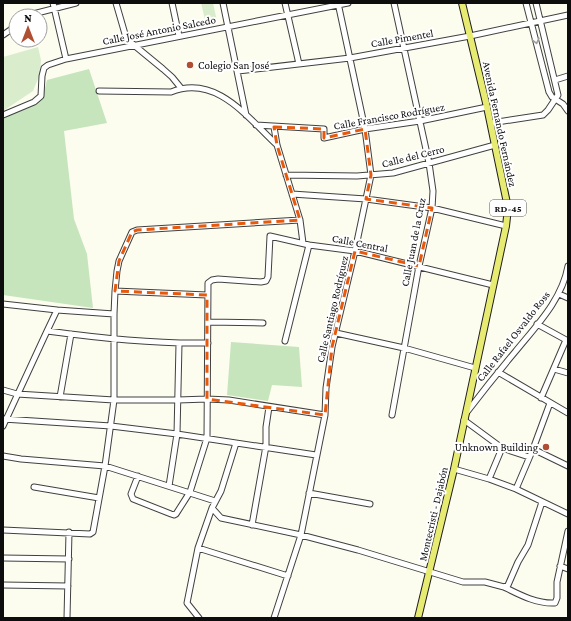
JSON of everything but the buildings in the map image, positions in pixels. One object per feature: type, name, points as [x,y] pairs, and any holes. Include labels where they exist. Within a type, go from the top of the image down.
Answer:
[{"type":"main road","name":"Avenida Fernando Fernández","points":[[462,3],[491,123],[508,208],[506,226],[464,417]]},
{"type":"main road","name":"Montecristi - Dajabón","points":[[418,618],[454,469],[464,417]]},
{"type":"street","points":[[66,59],[54,5],[76,3]]},
{"type":"street","points":[[116,3],[124,34],[129,41],[172,77],[181,88]]},
{"type":"street","points":[[172,3],[179,36]]},
{"type":"street","points":[[223,3],[246,115]]},
{"type":"street","points":[[285,3],[299,64]]},
{"type":"street","name":"Calle José Antonio Salcedo","points":[[3,115],[34,102],[41,96],[44,68],[48,65],[66,59],[348,3]]},
{"type":"street","name":"Calle Juan de la Cruz","points":[[392,416],[419,266],[432,208],[432,178],[405,48],[394,3]]},
{"type":"street","points":[[526,3],[549,92],[552,97],[563,104],[568,111]]},
{"type":"street","points":[[491,123],[543,115],[557,99],[558,95],[555,80],[536,3]]},
{"type":"street","name":"Calle Santiago Rodríguez","points":[[274,618],[301,535],[308,493],[325,415],[329,368],[356,251],[371,175],[365,129],[338,4]]},
{"type":"street","name":"Calle Pimentel","points":[[238,71],[350,58],[532,24],[568,15]]},
{"type":"street","points":[[555,80],[568,76]]},
{"type":"street","points":[[99,91],[171,92],[181,88],[207,88],[225,98],[246,115],[276,145]]},
{"type":"street","name":"Calle Francisco Rodríguez","points":[[256,125],[272,127],[324,128],[324,138],[365,129],[420,121],[487,107]]},
{"type":"street","points":[[264,133],[272,127],[276,145],[300,220],[303,243]]},
{"type":"street","name":"Calle del Cerro","points":[[286,175],[357,176],[393,173],[495,145]]},
{"type":"street","points":[[292,194],[366,199],[432,208],[506,226]]},
{"type":"street","points":[[3,530],[92,533],[105,466],[114,400],[115,291],[120,261],[132,232],[137,230],[300,220]]},
{"type":"street","name":"Calle Central","points":[[207,295],[208,283],[212,280],[266,281],[268,277],[270,236],[309,245],[356,251],[493,285]]},
{"type":"street","points":[[285,341],[309,245]]},
{"type":"street","name":"Calle Rafael Osvaldo Ross","points":[[464,417],[559,294],[568,266]]},
{"type":"street","points":[[115,291],[207,295],[207,438],[190,492],[174,515],[133,499],[131,494],[138,476]]},
{"type":"street","points":[[559,294],[568,298]]},
{"type":"street","points":[[3,304],[114,314]]},
{"type":"street","points":[[3,426],[4,419],[57,310]]},
{"type":"street","points":[[208,322],[263,323]]},
{"type":"street","points":[[537,324],[567,340],[541,398]]},
{"type":"street","points":[[47,332],[115,340],[179,344],[208,343]]},
{"type":"street","points":[[336,333],[404,348],[475,368]]},
{"type":"street","points":[[60,397],[71,334]]},
{"type":"street","points":[[169,486],[177,434],[179,344]]},
{"type":"street","points":[[554,369],[568,373]]},
{"type":"street","points":[[498,372],[568,413]]},
{"type":"street","points":[[3,390],[17,394],[114,400],[178,400],[207,398],[325,415]]},
{"type":"street","points":[[516,489],[533,449],[550,402]]},
{"type":"street","points":[[252,525],[266,446],[266,427],[269,407]]},
{"type":"street","points":[[464,417],[502,448],[529,457]]},
{"type":"street","points":[[4,419],[111,426],[207,438],[236,444],[266,446],[316,455]]},
{"type":"street","points":[[199,618],[187,603],[198,548],[212,508],[221,491],[236,444]]},
{"type":"street","points":[[489,479],[502,448]]},
{"type":"street","points":[[533,449],[568,466]]},
{"type":"street","points":[[3,456],[21,459],[105,466],[215,501]]},
{"type":"street","points":[[454,469],[489,479],[516,489],[568,514]]},
{"type":"street","points":[[34,487],[99,498]]},
{"type":"street","points":[[308,493],[370,504]]},
{"type":"street","points":[[504,587],[508,585],[518,562],[528,545],[542,502]]},
{"type":"street","points":[[212,508],[221,518],[301,535],[358,550],[463,582],[485,582],[504,587],[534,600],[555,603],[557,598],[557,582],[568,531]]},
{"type":"street","points":[[67,618],[69,532]]},
{"type":"street","points":[[198,548],[288,576]]},
{"type":"street","points":[[3,558],[68,559]]},
{"type":"street","points":[[560,566],[568,569]]},
{"type":"street","points":[[3,585],[68,586]]},
{"type":"highlighted area","points":[[274,127],[324,129],[324,138],[365,129],[371,175],[366,199],[432,208],[419,266],[355,251],[332,347],[325,415],[207,399],[207,295],[115,291],[119,261],[132,232],[137,230],[300,220],[277,145]]},
{"type":"green space","points":[[201,3],[213,3],[217,21],[206,24]]},
{"type":"green space","points":[[38,48],[41,60],[40,74],[33,91],[3,111],[3,57]]},
{"type":"green space","points":[[89,69],[107,123],[64,131],[74,219],[87,254],[93,308],[3,295],[3,119],[39,98],[45,88],[47,80]]},
{"type":"green space","points":[[231,342],[299,347],[302,387],[272,385],[268,401],[227,395]]},
{"type":"place","name":"Colegio San José","points":[[190,65]]},
{"type":"place","name":"Unknown Building","points":[[546,447]]}]
